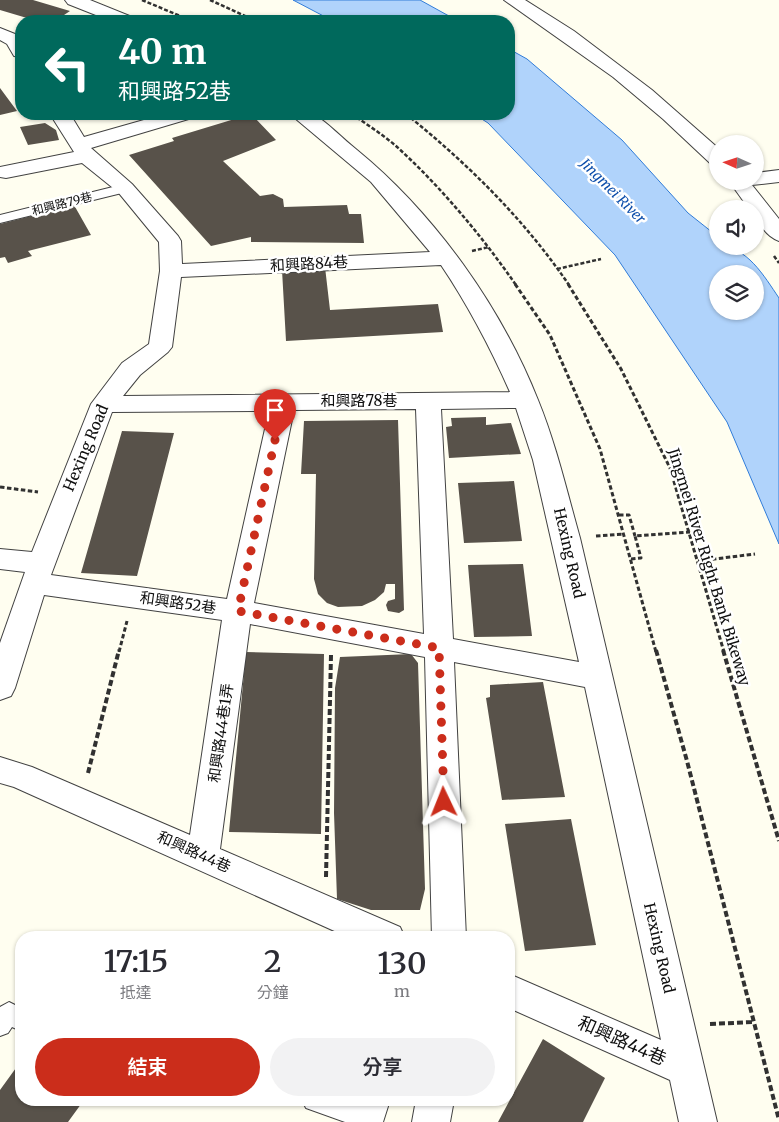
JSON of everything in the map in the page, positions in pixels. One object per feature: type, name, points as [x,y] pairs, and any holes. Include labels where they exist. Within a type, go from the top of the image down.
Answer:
[{"type":"street","points":[[74,0],[111,15]]},
{"type":"street","points":[[513,0],[574,38],[679,122],[709,151]]},
{"type":"street","points":[[0,33],[15,42]]},
{"type":"street","name":"Hexing Road","points":[[0,688],[66,495],[103,404],[130,369],[160,347],[171,271],[170,241],[125,188],[82,150],[64,120]]},
{"type":"street","points":[[6,172],[82,150],[168,120]]},
{"type":"street","name":"Hexing Road","points":[[307,120],[378,178],[447,258],[502,347],[526,400],[550,477],[686,1069]]},
{"type":"street","points":[[764,178],[779,176]]},
{"type":"street","points":[[746,190],[779,234]]},
{"type":"street","name":"和興路84巷","points":[[171,271],[447,258]]},
{"type":"street","name":"和興路78巷","points":[[103,404],[526,400]]},
{"type":"street","points":[[428,401],[449,931]]},
{"type":"street","name":"和興路44巷1弄","points":[[203,856],[238,611],[283,402]]},
{"type":"street","name":"和興路52巷","points":[[0,559],[38,573],[134,597],[238,611],[597,677]]},
{"type":"street","name":"和興路44巷","points":[[0,770],[21,776],[372,931]]},
{"type":"street","name":"和興路44巷","points":[[515,994],[686,1069]]},
{"type":"street","points":[[686,1069],[698,1122]]},
{"type":"street","points":[[431,1122],[434,1106]]},
{"type":"lane","name":"和興路79巷","points":[[0,220],[125,188]]},
{"type":"lane","points":[[0,1025],[10,1013],[15,1016]]},
{"type":"lane","points":[[338,1106],[367,1113]]},
{"type":"path","points":[[142,0],[178,15]]},
{"type":"path","points":[[210,0],[243,15]]},
{"type":"path","points":[[360,120],[395,145],[459,210],[489,247],[550,335],[600,449],[686,761],[779,1120]]},
{"type":"path","name":"Jingmei River Right Bank Bikeway","points":[[414,120],[476,175],[513,214],[600,330],[645,410],[670,468],[690,532],[779,841]]},
{"type":"path","points":[[556,269],[601,259]]},
{"type":"path","points":[[0,487],[66,495]]},
{"type":"path","points":[[619,515],[629,515],[641,558],[630,558]]},
{"type":"path","points":[[635,536],[690,532]]},
{"type":"path","points":[[698,561],[755,554]]},
{"type":"path","points":[[80,802],[134,597]]},
{"type":"path","points":[[325,910],[331,628]]},
{"type":"path","points":[[677,1026],[754,1022]]},
{"type":"water","points":[[293,0],[420,0],[447,15],[322,15]]},
{"type":"water","name":"Jingmei River","points":[[515,52],[527,59],[622,140],[688,213],[709,230],[709,255],[743,255],[755,265],[709,265],[709,320],[764,320],[764,276],[779,298],[779,544],[727,422],[615,255],[483,120],[515,120]]},
{"type":"building","points":[[0,0],[33,0],[70,11],[64,15],[17,15],[0,10]]},
{"type":"building","points":[[0,88],[15,108],[15,111],[0,115]]},
{"type":"building","points":[[231,120],[257,120],[276,140],[223,161],[260,196],[273,194],[283,199],[284,207],[347,205],[349,214],[361,214],[364,243],[251,242],[251,237],[211,246],[129,155],[174,141],[172,138]]},
{"type":"building","points":[[45,123],[56,130],[59,140],[28,145],[20,127]]},
{"type":"building","points":[[74,205],[91,235],[28,251],[32,256],[8,263],[5,257],[0,258],[0,224]]},
{"type":"building","points":[[325,267],[330,310],[438,304],[443,332],[286,341],[282,270]]},
{"type":"building","points":[[486,417],[486,425],[511,423],[521,454],[449,458],[446,427],[452,426],[451,418]]},
{"type":"building","points":[[398,420],[404,610],[399,613],[388,611],[386,605],[388,601],[395,599],[395,584],[386,584],[384,592],[375,600],[362,606],[338,607],[327,603],[318,594],[314,579],[316,474],[301,474],[304,421]]},
{"type":"building","points":[[122,431],[174,433],[137,576],[81,573]]},
{"type":"building","points":[[514,481],[522,541],[464,543],[458,483]]},
{"type":"building","points":[[523,564],[532,636],[474,637],[468,565]]},
{"type":"building","points":[[246,652],[324,654],[321,834],[229,832]]},
{"type":"building","points":[[411,654],[418,663],[425,889],[420,910],[371,910],[337,899],[334,813],[335,688],[340,657]]},
{"type":"building","points":[[543,682],[565,797],[502,800],[486,698],[490,697],[490,685]]},
{"type":"building","points":[[571,819],[596,945],[525,951],[505,824]]},
{"type":"building","points":[[543,1039],[605,1078],[583,1122],[498,1122],[507,1106],[515,1106],[515,1091]]},
{"type":"building","points":[[15,1069],[15,1106],[80,1106],[68,1122],[0,1122],[0,1090]]},
{"type":"route","points":[[275,440],[238,611],[439,648],[444,802]]}]
